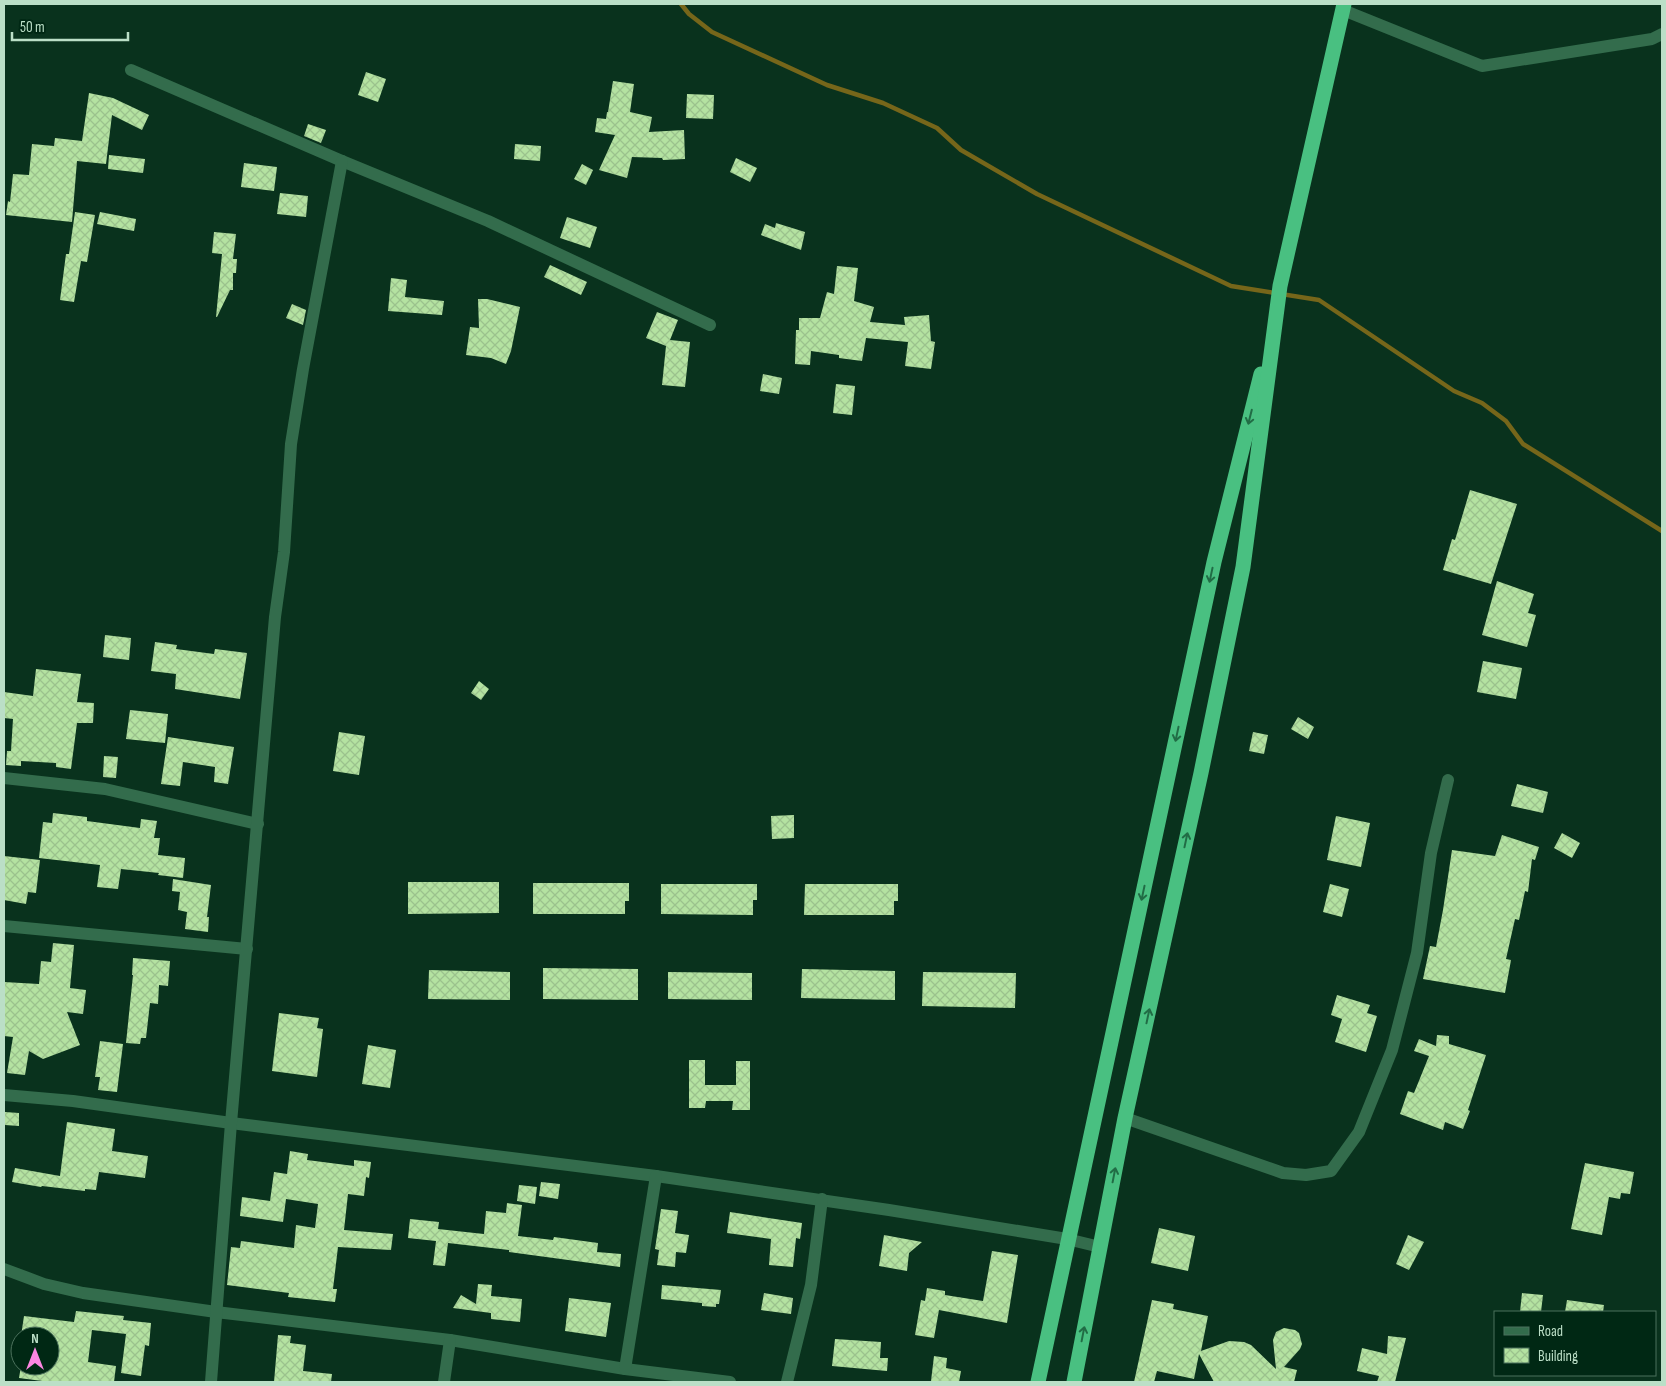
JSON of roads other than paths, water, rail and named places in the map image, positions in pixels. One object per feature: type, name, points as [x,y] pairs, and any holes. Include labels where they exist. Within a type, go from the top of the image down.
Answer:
[{"type":"highway","points":[[1074,1382],[1125,1118],[1244,567],[1280,286],[1343,7]]},
{"type":"highway","points":[[1038,1382],[1067,1239],[1214,562],[1278,302]]},
{"type":"street","points":[[1343,7],[1482,66],[1652,38],[1662,34]]},
{"type":"street","points":[[131,70],[342,162],[488,221],[710,325]]},
{"type":"street","points":[[210,1382],[275,617],[284,552],[292,444],[303,369],[342,162]]},
{"type":"street","points":[[4,778],[105,789],[258,824]]},
{"type":"street","points":[[1125,1118],[1283,1173],[1306,1175],[1331,1171],[1359,1132],[1392,1050],[1417,953],[1431,853],[1448,780]]},
{"type":"street","points":[[4,926],[246,949]]},
{"type":"street","points":[[4,1095],[74,1101],[822,1199],[1067,1239],[1100,1247]]},
{"type":"street","points":[[624,1369],[656,1176]]},
{"type":"street","points":[[788,1382],[811,1285],[822,1199]]},
{"type":"street","points":[[4,1269],[44,1284],[83,1293],[216,1312],[450,1340],[624,1369],[730,1382]]},
{"type":"street","points":[[444,1382],[450,1340]]},
{"type":"waterway","points":[[681,4],[689,14],[712,32],[827,85],[883,103],[937,128],[961,150],[1037,194],[1231,286],[1319,300],[1454,391],[1482,403],[1506,421],[1523,444],[1662,531]]}]
